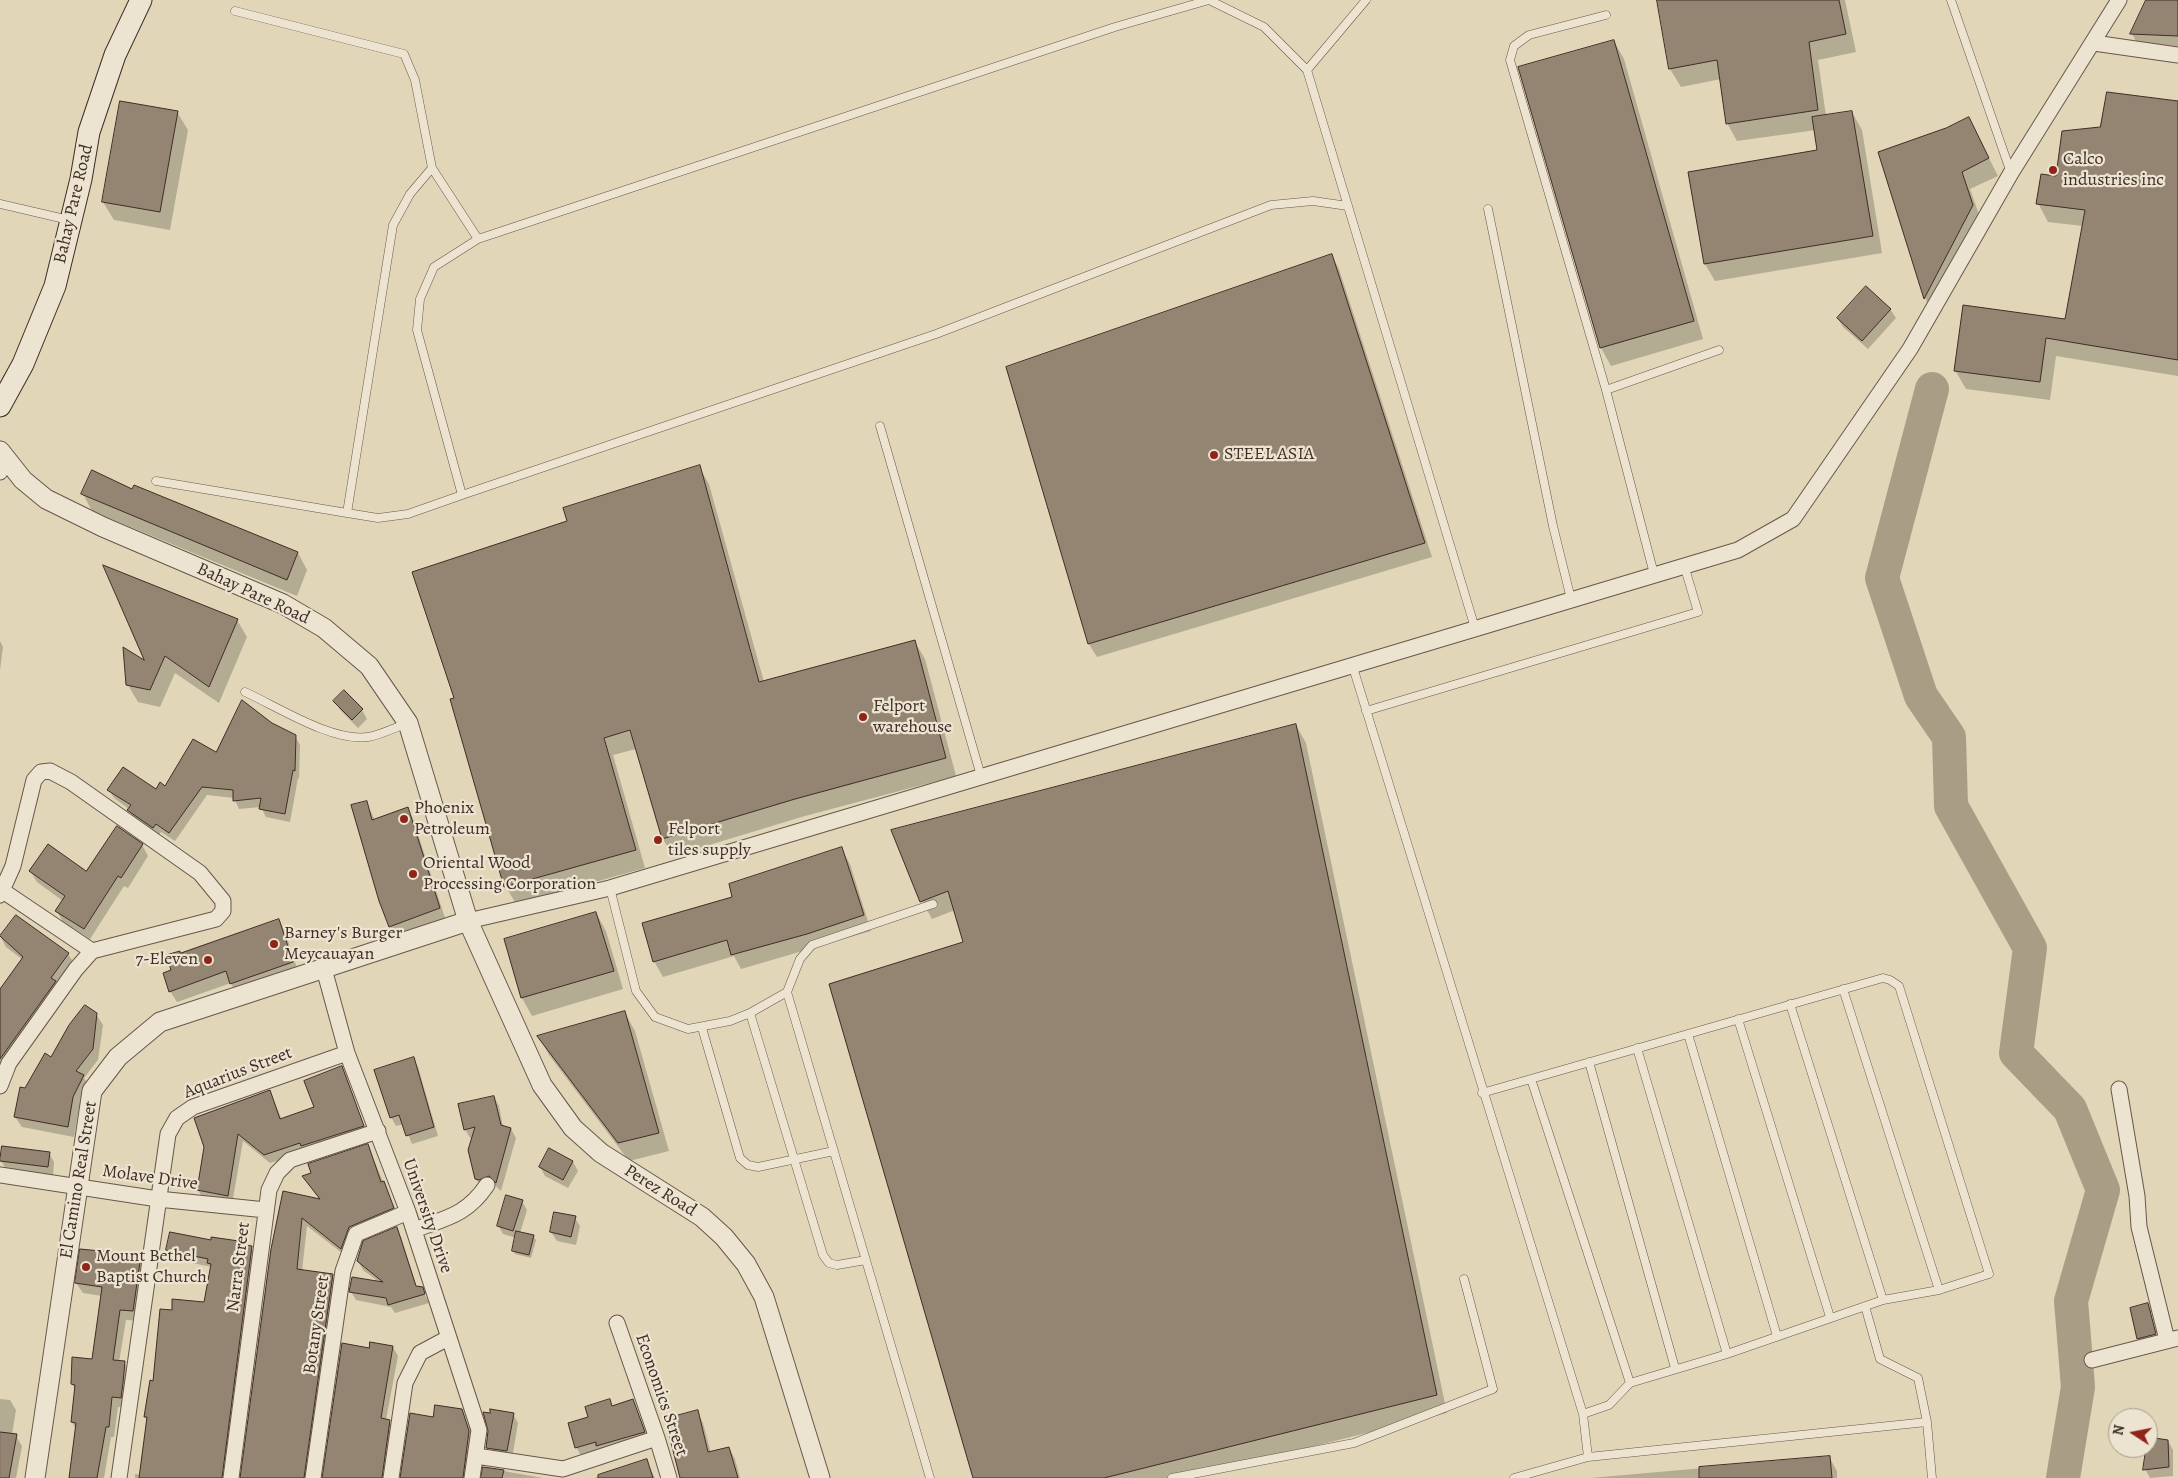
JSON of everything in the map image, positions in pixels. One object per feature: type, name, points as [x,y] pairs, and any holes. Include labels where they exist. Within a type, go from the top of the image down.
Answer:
[{"type":"main road","name":"Bahay Pare Road","points":[[0,406],[24,364],[55,286],[72,220],[90,132],[105,80],[141,0]]},
{"type":"street","points":[[468,921],[610,888],[1352,664],[1738,550],[1793,519],[1910,349],[2011,173],[2094,43],[2119,0]]},
{"type":"street","points":[[2094,43],[2178,55]]},
{"type":"street","name":"Bahay Pare Road","points":[[1,460],[46,498],[104,527],[282,604],[324,628],[369,666],[408,723],[468,921]]},
{"type":"street","points":[[0,1086],[9,1063],[76,969],[92,951],[216,919],[223,911],[223,901],[200,872],[71,782],[50,771],[41,772],[34,780],[14,866],[1,892],[92,951]]},
{"type":"street","name":"El Camino Real Street","points":[[35,1478],[92,1092],[118,1057],[160,1022],[468,921]]},
{"type":"street","name":"Perez Road","points":[[468,921],[542,1085],[573,1128],[601,1153],[702,1217],[724,1237],[746,1264],[764,1297],[820,1478]]},
{"type":"street","name":"University Drive","points":[[324,969],[347,1053],[408,1212],[478,1430],[472,1478]]},
{"type":"street","name":"Aquarius Street","points":[[119,1478],[168,1134],[178,1118],[193,1107],[347,1053]]},
{"type":"street","points":[[2092,1360],[2172,1339],[2139,1227],[2137,1196],[2120,1089]]},
{"type":"street","name":"Narra Street","points":[[231,1478],[269,1190],[277,1173],[290,1160],[378,1131]]},
{"type":"street","name":"Molave Drive","points":[[0,1175],[158,1199],[266,1210]]},
{"type":"street","points":[[414,1230],[463,1211],[477,1201],[487,1185]]},
{"type":"street","name":"Botany Street","points":[[313,1478],[343,1272],[356,1234],[408,1212]]},
{"type":"street","name":"Economics Street","points":[[617,1323],[669,1478]]},
{"type":"street","points":[[391,1478],[404,1384],[420,1354],[448,1338]]},
{"type":"street","points":[[476,1456],[562,1474],[657,1438]]},
{"type":"lane","points":[[462,496],[418,330],[420,299],[434,267],[478,239],[1115,27],[1209,0],[1264,27],[1306,70],[1475,628]]},
{"type":"lane","points":[[1306,70],[1366,0]]},
{"type":"lane","points":[[1951,0],[2011,173]]},
{"type":"lane","points":[[235,11],[404,54],[415,80],[432,168],[478,239]]},
{"type":"lane","points":[[1606,15],[1530,35],[1514,46],[1510,60],[1606,390],[1654,574]]},
{"type":"lane","points":[[347,513],[393,225],[410,194],[432,168]]},
{"type":"lane","points":[[156,481],[378,518],[408,514],[936,334],[1271,205],[1313,201],[1348,206]]},
{"type":"lane","points":[[0,204],[72,220]]},
{"type":"lane","points":[[1488,210],[1553,526],[1571,599]]},
{"type":"lane","points":[[1606,390],[1719,350]]},
{"type":"lane","points":[[880,426],[981,776]]},
{"type":"lane","points":[[1366,711],[1698,612],[1684,565]]},
{"type":"lane","points":[[1352,664],[1482,1093],[1583,1414],[1588,1457]]},
{"type":"lane","points":[[245,692],[311,723],[348,737],[369,737],[408,723]]},
{"type":"lane","points":[[610,888],[636,991],[655,1017],[688,1030],[702,1028],[750,1013],[787,992]]},
{"type":"lane","points":[[930,1478],[787,992],[800,959],[812,945],[933,904]]},
{"type":"lane","points":[[1482,1093],[1883,978],[1899,986],[1902,995],[1989,1274],[1939,1290],[1883,1300],[1726,1354],[1630,1383],[1608,1405],[1583,1414]]},
{"type":"lane","points":[[1843,989],[1939,1290]]},
{"type":"lane","points":[[1790,1004],[1883,1300]]},
{"type":"lane","points":[[750,1013],[823,1255],[829,1263],[837,1265],[866,1260]]},
{"type":"lane","points":[[1738,1019],[1830,1317]]},
{"type":"lane","points":[[702,1028],[740,1158],[748,1165],[758,1167],[834,1151]]},
{"type":"lane","points":[[1688,1034],[1777,1336]]},
{"type":"lane","points":[[1637,1048],[1726,1354]]},
{"type":"lane","points":[[1589,1062],[1675,1368]]},
{"type":"lane","points":[[1531,1079],[1630,1383]]},
{"type":"lane","points":[[1172,1478],[1354,1442],[1493,1389],[1464,1279]]},
{"type":"lane","points":[[1865,1306],[1880,1359],[1918,1378],[1927,1422],[1932,1478]]},
{"type":"lane","points":[[1514,1478],[1588,1457],[1927,1422]]},
{"type":"building","points":[[1657,0],[1839,0],[1846,34],[1809,42],[1818,110],[1726,124],[1717,60],[1669,69]]},
{"type":"building","points":[[2146,0],[2178,0],[2178,36],[2130,34]]},
{"type":"building","points":[[1614,40],[1694,321],[1600,348],[1518,67]]},
{"type":"building","points":[[2107,92],[2178,101],[2178,360],[2046,338],[2040,382],[1954,371],[1963,305],[2065,319],[2085,210],[2036,204],[2041,174],[2056,176],[2062,131],[2100,127]]},
{"type":"building","points":[[120,101],[178,111],[160,212],[102,202]]},
{"type":"building","points":[[1852,111],[1873,236],[1704,264],[1688,172],[1817,150],[1812,117]]},
{"type":"building","points":[[1969,117],[1989,158],[1962,172],[1973,205],[1924,299],[1878,152],[1946,128]]},
{"type":"building","name":"STEEL ASIA","points":[[1332,254],[1425,543],[1088,644],[1006,367]]},
{"type":"building","points":[[1866,286],[1891,309],[1862,341],[1837,318]]},
{"type":"building","points":[[700,465],[759,682],[915,640],[946,758],[795,799],[662,839],[630,730],[604,738],[636,850],[504,887],[450,699],[454,698],[412,572],[567,521],[563,508]]},
{"type":"building","points":[[92,470],[132,489],[134,485],[298,552],[287,580],[81,494]]},
{"type":"building","points":[[103,565],[238,619],[209,687],[165,656],[150,690],[126,685],[123,647],[144,660]]},
{"type":"building","points":[[344,690],[363,709],[352,720],[333,701]]},
{"type":"building","points":[[242,700],[272,723],[296,735],[295,771],[293,770],[285,814],[259,809],[261,798],[233,801],[233,790],[202,787],[169,833],[156,824],[153,828],[127,810],[131,805],[107,790],[123,767],[156,789],[160,782],[165,786],[193,739],[216,752]]},
{"type":"building","points":[[1296,724],[1437,1395],[1104,1478],[973,1478],[829,984],[963,942],[948,891],[920,902],[891,830]]},
{"type":"building","points":[[367,801],[372,820],[408,807],[440,908],[389,927],[379,901],[351,805]]},
{"type":"building","points":[[117,826],[143,844],[121,878],[118,876],[84,929],[55,911],[65,896],[29,871],[48,844],[86,871]]},
{"type":"building","points":[[842,847],[864,915],[807,934],[731,955],[727,940],[653,962],[642,923],[732,897],[729,884]]},
{"type":"building","points":[[596,912],[614,971],[521,998],[504,939]]},
{"type":"building","points":[[16,915],[69,953],[51,978],[56,981],[0,1059],[0,989],[23,957],[0,936]]},
{"type":"building","points":[[279,919],[293,962],[230,984],[226,971],[169,992],[163,973],[171,970],[166,955],[180,951],[180,953]]},
{"type":"building","points":[[85,1005],[97,1013],[93,1049],[76,1071],[84,1075],[73,1097],[68,1127],[14,1117],[20,1087],[25,1088],[45,1053],[51,1057],[69,1025]]},
{"type":"building","points":[[625,1011],[659,1133],[618,1143],[537,1036]]},
{"type":"building","points":[[414,1057],[434,1127],[406,1136],[399,1115],[390,1118],[374,1070]]},
{"type":"building","points":[[342,1066],[364,1126],[301,1146],[300,1143],[264,1155],[238,1134],[228,1196],[197,1190],[204,1147],[194,1118],[270,1090],[280,1119],[314,1107],[304,1081]]},
{"type":"building","points":[[494,1096],[501,1125],[511,1128],[496,1183],[489,1176],[479,1180],[475,1179],[468,1150],[475,1127],[464,1130],[458,1104]]},
{"type":"building","points":[[368,1144],[381,1182],[384,1181],[394,1208],[349,1227],[341,1249],[302,1218],[297,1269],[333,1274],[304,1478],[240,1478],[271,1249],[283,1191],[320,1199],[302,1176],[311,1173],[308,1164]]},
{"type":"building","points":[[2,1146],[50,1152],[48,1167],[0,1161]]},
{"type":"building","points":[[549,1148],[573,1161],[563,1180],[539,1167]]},
{"type":"building","points":[[506,1195],[523,1200],[513,1231],[497,1226]]},
{"type":"building","points":[[554,1212],[576,1216],[571,1237],[550,1232]]},
{"type":"building","points":[[397,1227],[416,1286],[423,1287],[425,1294],[388,1305],[386,1298],[349,1292],[352,1277],[383,1282],[357,1261],[363,1241]]},
{"type":"building","points":[[516,1231],[534,1235],[529,1255],[512,1251]]},
{"type":"building","points":[[170,1232],[211,1240],[211,1237],[239,1241],[238,1244],[252,1246],[222,1478],[139,1478],[147,1417],[144,1417],[150,1380],[153,1381],[160,1309],[172,1310],[172,1299],[204,1302],[211,1264],[207,1263],[208,1259],[166,1250]]},
{"type":"building","points":[[80,1249],[141,1255],[133,1311],[120,1310],[113,1360],[125,1361],[121,1398],[112,1397],[109,1427],[106,1427],[97,1478],[69,1478],[76,1423],[71,1422],[75,1385],[71,1384],[72,1357],[92,1359],[102,1287],[75,1283]]},
{"type":"building","points":[[2148,1303],[2156,1334],[2137,1339],[2130,1308]]},
{"type":"building","points":[[370,1342],[393,1346],[381,1418],[390,1420],[382,1478],[322,1478],[342,1343],[369,1348]]},
{"type":"building","points":[[610,1399],[612,1406],[633,1399],[645,1432],[596,1446],[596,1442],[575,1448],[568,1423],[588,1417],[585,1407]]},
{"type":"building","points":[[435,1405],[462,1409],[469,1431],[463,1478],[400,1478],[410,1413],[433,1417]]},
{"type":"building","points":[[490,1409],[514,1413],[507,1451],[486,1448],[488,1431],[483,1412],[490,1413]]},
{"type":"building","points":[[698,1410],[708,1452],[729,1447],[738,1478],[680,1478],[665,1419]]},
{"type":"building","points":[[0,1432],[17,1434],[9,1478],[0,1478]]},
{"type":"building","points":[[2158,1438],[2168,1440],[2169,1467],[2143,1470],[2145,1458],[2158,1458]]},
{"type":"building","points":[[1830,1456],[1832,1478],[1699,1478],[1699,1467]]},
{"type":"building","points":[[647,1459],[653,1478],[598,1478],[598,1475]]},
{"type":"building","points":[[483,1467],[504,1470],[502,1478],[481,1478]]},
{"type":"waterway","points":[[1932,389],[1882,578],[1921,696],[1949,737],[1951,806],[2030,948],[2016,1053],[2070,1109],[2103,1190],[2071,1301],[2078,1387],[2063,1478]]},
{"type":"place","name":"Calco industries inc","points":[[2053,170]]},
{"type":"place","name":"STEEL ASIA","points":[[1214,455]]},
{"type":"place","name":"Felport warehouse","points":[[863,717]]},
{"type":"place","name":"Phoenix Petroleum","points":[[404,819]]},
{"type":"place","name":"Felport tiles supply","points":[[658,840]]},
{"type":"place","name":"Oriental Wood Processing Corporation","points":[[413,874]]},
{"type":"place","name":"Barney's Burger Meycauayan","points":[[274,944]]},
{"type":"place","name":"7-Eleven","points":[[208,960]]},
{"type":"place","name":"Mount Bethel Baptist Church","points":[[86,1267]]}]
